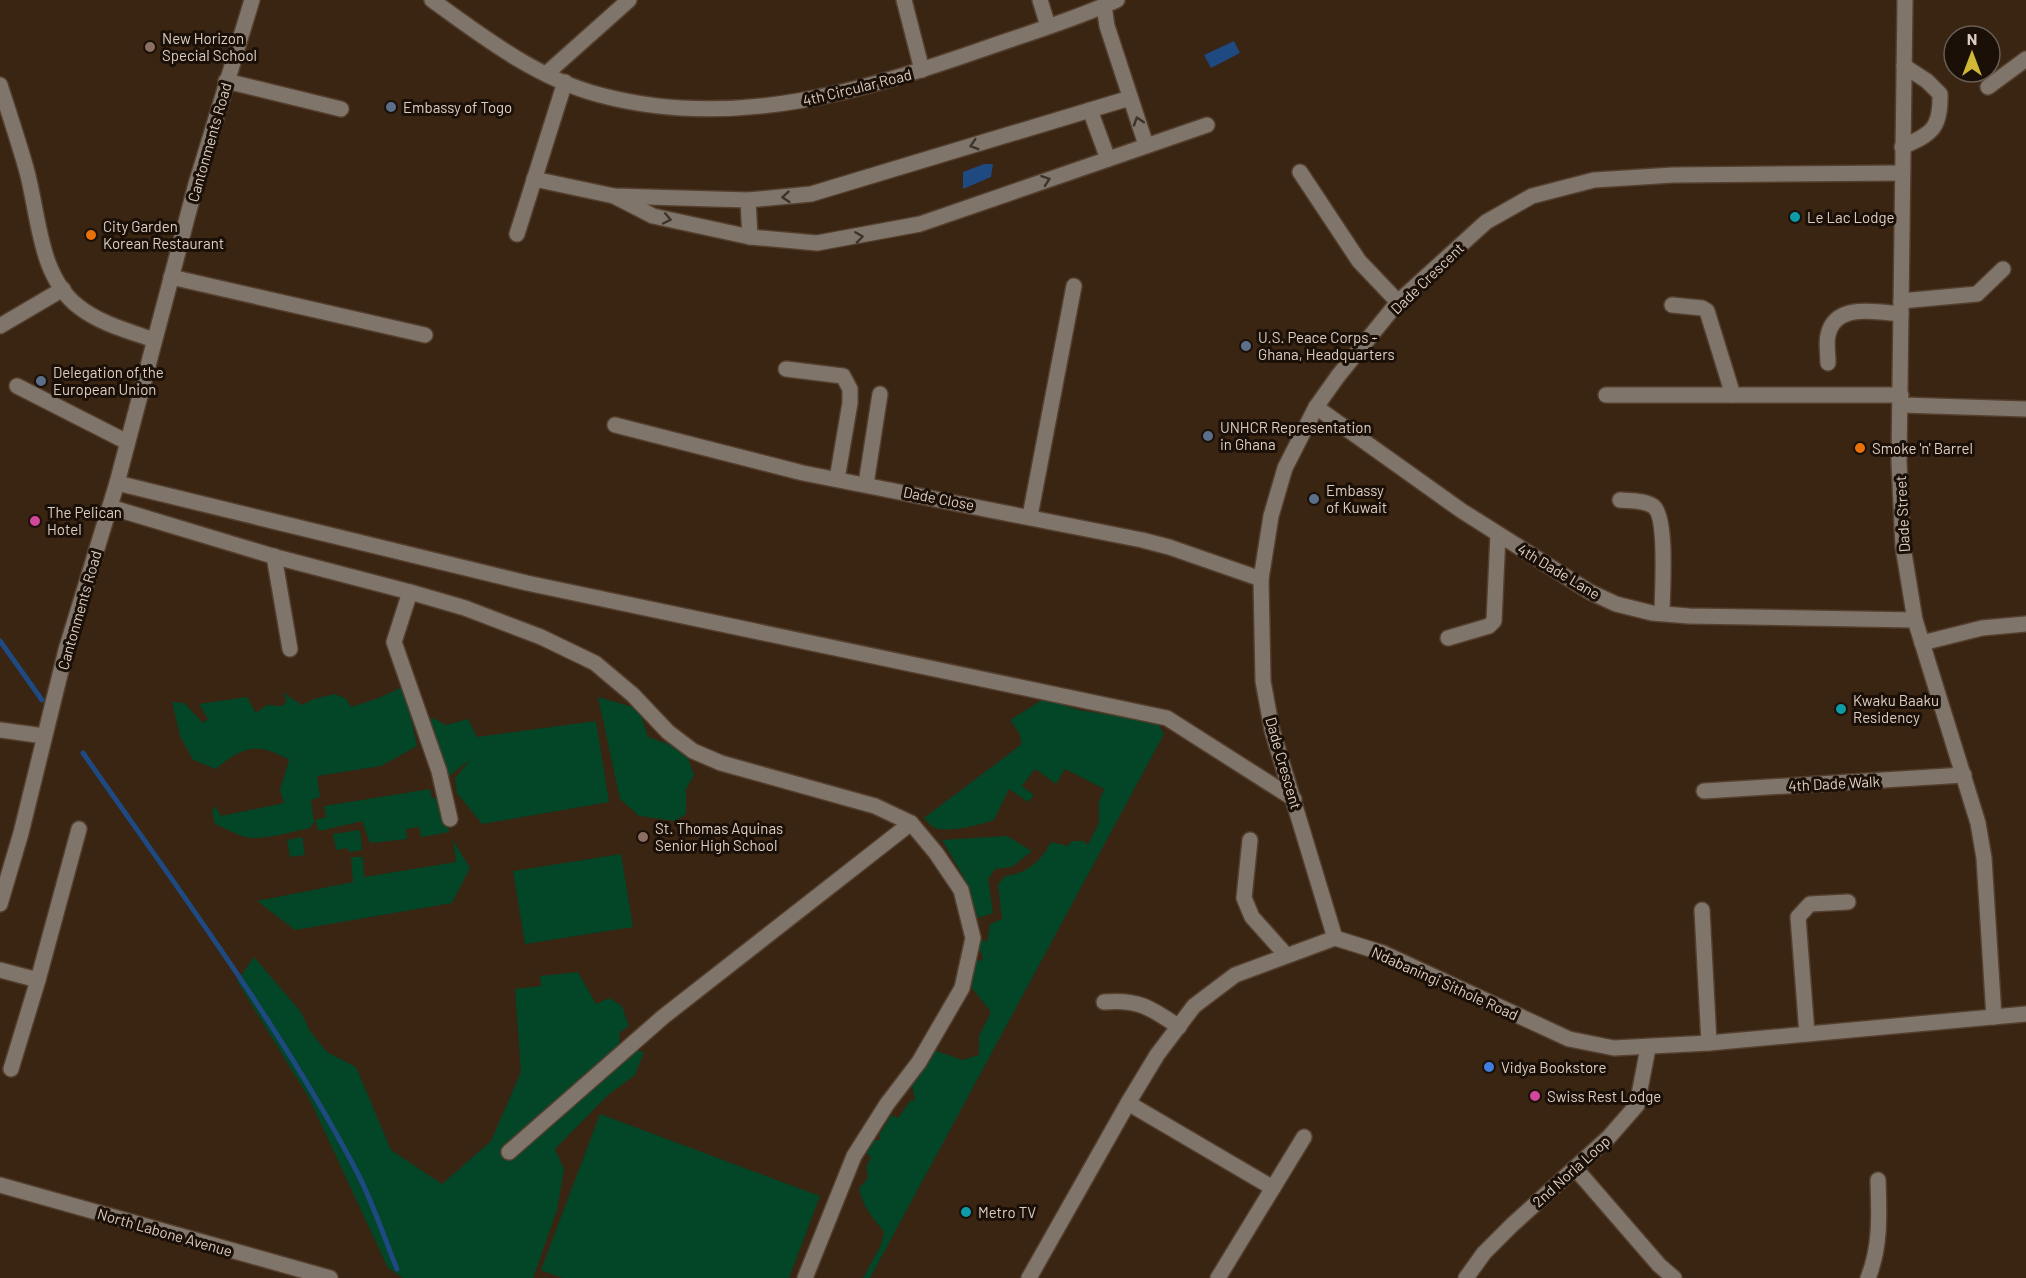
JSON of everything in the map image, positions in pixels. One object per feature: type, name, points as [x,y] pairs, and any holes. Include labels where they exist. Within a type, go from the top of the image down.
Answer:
[{"type":"street","name":"4th Circular Road","points":[[432,0],[473,30],[546,74],[599,95],[662,107],[733,109],[821,99],[922,70],[1111,3]]},
{"type":"street","points":[[606,0],[624,4]]},
{"type":"street","points":[[904,0],[922,70]]},
{"type":"street","points":[[1040,0],[1048,26]]},
{"type":"street","name":"Dade Street","points":[[1905,0],[1899,506],[1907,580],[1915,620],[1964,775],[1984,858],[1994,1017]]},
{"type":"street","name":"Cantonments Road","points":[[0,904],[21,833],[66,650],[117,483],[226,81],[254,2]]},
{"type":"street","points":[[1111,3],[1107,26],[1146,145]]},
{"type":"street","points":[[546,74],[624,4]]},
{"type":"street","points":[[1988,87],[2026,59]]},
{"type":"street","points":[[1902,147],[1925,137],[1935,126],[1940,114],[1940,94],[1927,81],[1904,66]]},
{"type":"street","points":[[226,81],[341,109]]},
{"type":"street","points":[[517,234],[565,82]]},
{"type":"street","points":[[0,85],[27,170],[50,266],[63,290],[78,307],[106,323],[154,340]]},
{"type":"street","points":[[534,178],[614,196],[748,200],[811,194],[1131,98]]},
{"type":"street","points":[[1090,110],[1108,159]]},
{"type":"street","points":[[614,196],[653,216],[750,237],[817,243],[872,235],[920,224],[1208,125]]},
{"type":"street","points":[[1300,172],[1359,261],[1398,302]]},
{"type":"street","name":"Dade Crescent","points":[[1335,938],[1272,730],[1263,681],[1261,579],[1271,516],[1285,468],[1316,408],[1398,302],[1486,222],[1532,196],[1594,180],[1673,175],[1902,173]]},
{"type":"street","points":[[748,200],[750,237]]},
{"type":"street","points":[[1828,363],[1828,334],[1836,319],[1856,310],[1901,308],[1977,294],[2003,269]]},
{"type":"street","points":[[171,277],[425,335]]},
{"type":"street","points":[[1030,516],[1074,286]]},
{"type":"street","points":[[0,326],[63,290]]},
{"type":"street","points":[[1672,305],[1702,308],[1707,311],[1733,395]]},
{"type":"street","points":[[786,369],[843,376],[850,388],[850,403],[837,479]]},
{"type":"street","points":[[17,386],[127,442]]},
{"type":"street","points":[[866,484],[880,394]]},
{"type":"street","points":[[1606,395],[1733,395],[1901,400],[2026,409]]},
{"type":"street","name":"4th Dade Lane","points":[[1316,408],[1498,534],[1590,592],[1616,604],[1662,614],[1915,620]]},
{"type":"street","name":"Dade Close","points":[[615,424],[837,479],[1030,516],[1169,547],[1261,579]]},
{"type":"street","points":[[117,483],[527,583],[1167,718],[1294,799]]},
{"type":"street","points":[[1620,500],[1640,501],[1657,510],[1662,542],[1662,614]]},
{"type":"street","points":[[110,507],[274,556],[410,591],[465,608],[541,637],[595,663],[633,695],[668,732],[693,752],[720,763],[874,806],[911,824],[936,853],[961,890],[973,938],[962,988],[919,1062],[887,1104],[854,1156],[805,1278]]},
{"type":"street","points":[[1448,638],[1489,626],[1494,621],[1498,534]]},
{"type":"street","points":[[274,556],[290,649]]},
{"type":"street","points":[[410,591],[394,642],[439,771],[450,819]]},
{"type":"street","points":[[1922,643],[1982,628],[2026,624]]},
{"type":"street","points":[[0,730],[44,736]]},
{"type":"street","name":"4th Dade Walk","points":[[1704,791],[1964,775]]},
{"type":"street","points":[[509,1152],[663,1017],[911,824]]},
{"type":"street","points":[[11,1070],[79,829]]},
{"type":"street","points":[[1250,840],[1244,898],[1252,916],[1286,955]]},
{"type":"street","points":[[1807,1034],[1798,917],[1810,904],[1848,902]]},
{"type":"street","points":[[1702,910],[1709,1043]]},
{"type":"street","points":[[1029,1278],[1157,1055],[1194,1006],[1235,975],[1335,938]]},
{"type":"street","name":"Ndabaningi Sithole Road","points":[[1335,938],[1383,953],[1569,1039],[1614,1048],[1709,1043],[2026,1014]]},
{"type":"street","points":[[0,970],[38,980]]},
{"type":"street","points":[[1104,1002],[1122,1000],[1146,1005],[1179,1027]]},
{"type":"street","name":"2nd Norla Loop","points":[[1466,1278],[1484,1253],[1512,1224],[1609,1137],[1637,1105],[1648,1048]]},
{"type":"street","points":[[1128,1103],[1273,1188]]},
{"type":"street","points":[[1218,1278],[1304,1137]]},
{"type":"street","points":[[1575,1168],[1659,1265],[1674,1278]]},
{"type":"street","points":[[1868,1278],[1875,1262],[1879,1235],[1878,1180]]},
{"type":"street","name":"North Labone Avenue","points":[[0,1185],[305,1275],[330,1278]]},
{"type":"green space","points":[[402,687],[411,696],[410,713],[417,746],[381,766],[317,776],[320,797],[311,800],[314,822],[310,828],[253,838],[238,835],[215,824],[212,812],[215,806],[221,816],[284,803],[280,790],[289,760],[268,751],[251,749],[234,755],[216,769],[193,760],[180,736],[172,702],[184,703],[203,723],[208,719],[199,704],[247,697],[256,713],[267,705],[282,706],[287,701],[282,692],[302,705],[314,699],[335,694],[346,699],[351,707],[379,698]]},
{"type":"green space","points":[[598,697],[639,709],[648,737],[685,750],[694,775],[686,789],[686,814],[675,821],[639,816],[620,799]]},
{"type":"green space","points":[[1045,698],[1078,710],[1157,722],[1164,734],[870,1278],[863,1278],[881,1245],[884,1232],[868,1212],[860,1194],[859,1188],[867,1179],[866,1168],[871,1157],[865,1152],[871,1140],[880,1140],[880,1133],[891,1115],[898,1118],[910,1101],[915,1100],[912,1085],[926,1066],[923,1060],[934,1050],[962,1060],[979,1055],[979,1036],[991,1012],[965,979],[973,958],[982,961],[983,957],[976,943],[979,938],[987,942],[990,924],[1002,919],[998,885],[1005,876],[1020,872],[1032,865],[1051,842],[1068,846],[1072,841],[1084,841],[1088,845],[1099,823],[1099,802],[1104,789],[1065,769],[1056,784],[1035,769],[1022,786],[1034,795],[1028,802],[1009,789],[994,820],[967,827],[938,829],[924,818],[1022,744],[1019,733],[1010,720]]},
{"type":"green space","points":[[433,718],[446,725],[468,719],[477,737],[596,721],[609,802],[482,824],[457,793],[455,778],[471,759],[449,776],[431,760],[419,739],[413,724]]},
{"type":"green space","points":[[430,789],[432,798],[444,796],[449,832],[421,837],[419,827],[406,829],[407,839],[370,843],[362,821],[319,831],[315,820],[326,817],[324,806]]},
{"type":"green space","points":[[360,830],[362,850],[349,852],[347,848],[336,850],[333,834]]},
{"type":"green space","points":[[1007,836],[1032,851],[1012,867],[995,869],[988,879],[993,913],[978,918],[963,876],[942,840]]},
{"type":"green space","points":[[302,837],[305,855],[290,857],[287,840]]},
{"type":"green space","points":[[453,840],[470,868],[452,903],[295,930],[257,901],[353,882],[351,857],[363,857],[364,877],[456,862]]},
{"type":"green space","points":[[621,854],[633,927],[525,944],[513,871]]},
{"type":"green space","points":[[254,957],[301,1012],[310,1031],[327,1052],[356,1067],[391,1150],[442,1184],[491,1141],[521,1072],[515,989],[541,986],[540,976],[578,972],[596,1004],[609,998],[622,1006],[629,1026],[620,1032],[619,1045],[644,1052],[635,1075],[608,1095],[555,1149],[564,1169],[557,1210],[533,1278],[403,1278],[388,1268],[309,1098],[237,981]]},
{"type":"green space","points":[[600,1114],[820,1196],[789,1278],[562,1278],[541,1270]]},
{"type":"water","points":[[1234,41],[1240,53],[1211,68],[1204,55]]},
{"type":"water","points":[[984,164],[993,164],[991,177],[963,189],[963,172]]},
{"type":"waterway","points":[[0,641],[42,700]]},
{"type":"waterway","points":[[83,753],[227,958],[295,1064],[357,1172],[397,1269]]},
{"type":"place","name":"New Horizon Special School","points":[[150,47]]},
{"type":"place","name":"Embassy of Togo","points":[[391,107]]},
{"type":"place","name":"Le Lac Lodge","points":[[1795,217]]},
{"type":"place","name":"City Garden Korean Restaurant","points":[[91,235]]},
{"type":"place","name":"U.S. Peace Corps - Ghana, Headquarters","points":[[1246,346]]},
{"type":"place","name":"Delegation of the European Union","points":[[41,381]]},
{"type":"place","name":"UNHCR Representation in Ghana","points":[[1208,436]]},
{"type":"place","name":"Smoke 'n' Barrel","points":[[1860,448]]},
{"type":"place","name":"Embassy of Kuwait","points":[[1314,499]]},
{"type":"place","name":"The Pelican Hotel","points":[[35,521]]},
{"type":"place","name":"Kwaku Baaku Residency","points":[[1841,709]]},
{"type":"place","name":"St. Thomas Aquinas Senior High School","points":[[643,837]]},
{"type":"place","name":"Vidya Bookstore","points":[[1489,1067]]},
{"type":"place","name":"Swiss Rest Lodge","points":[[1535,1096]]},
{"type":"place","name":"Metro TV","points":[[966,1212]]}]
